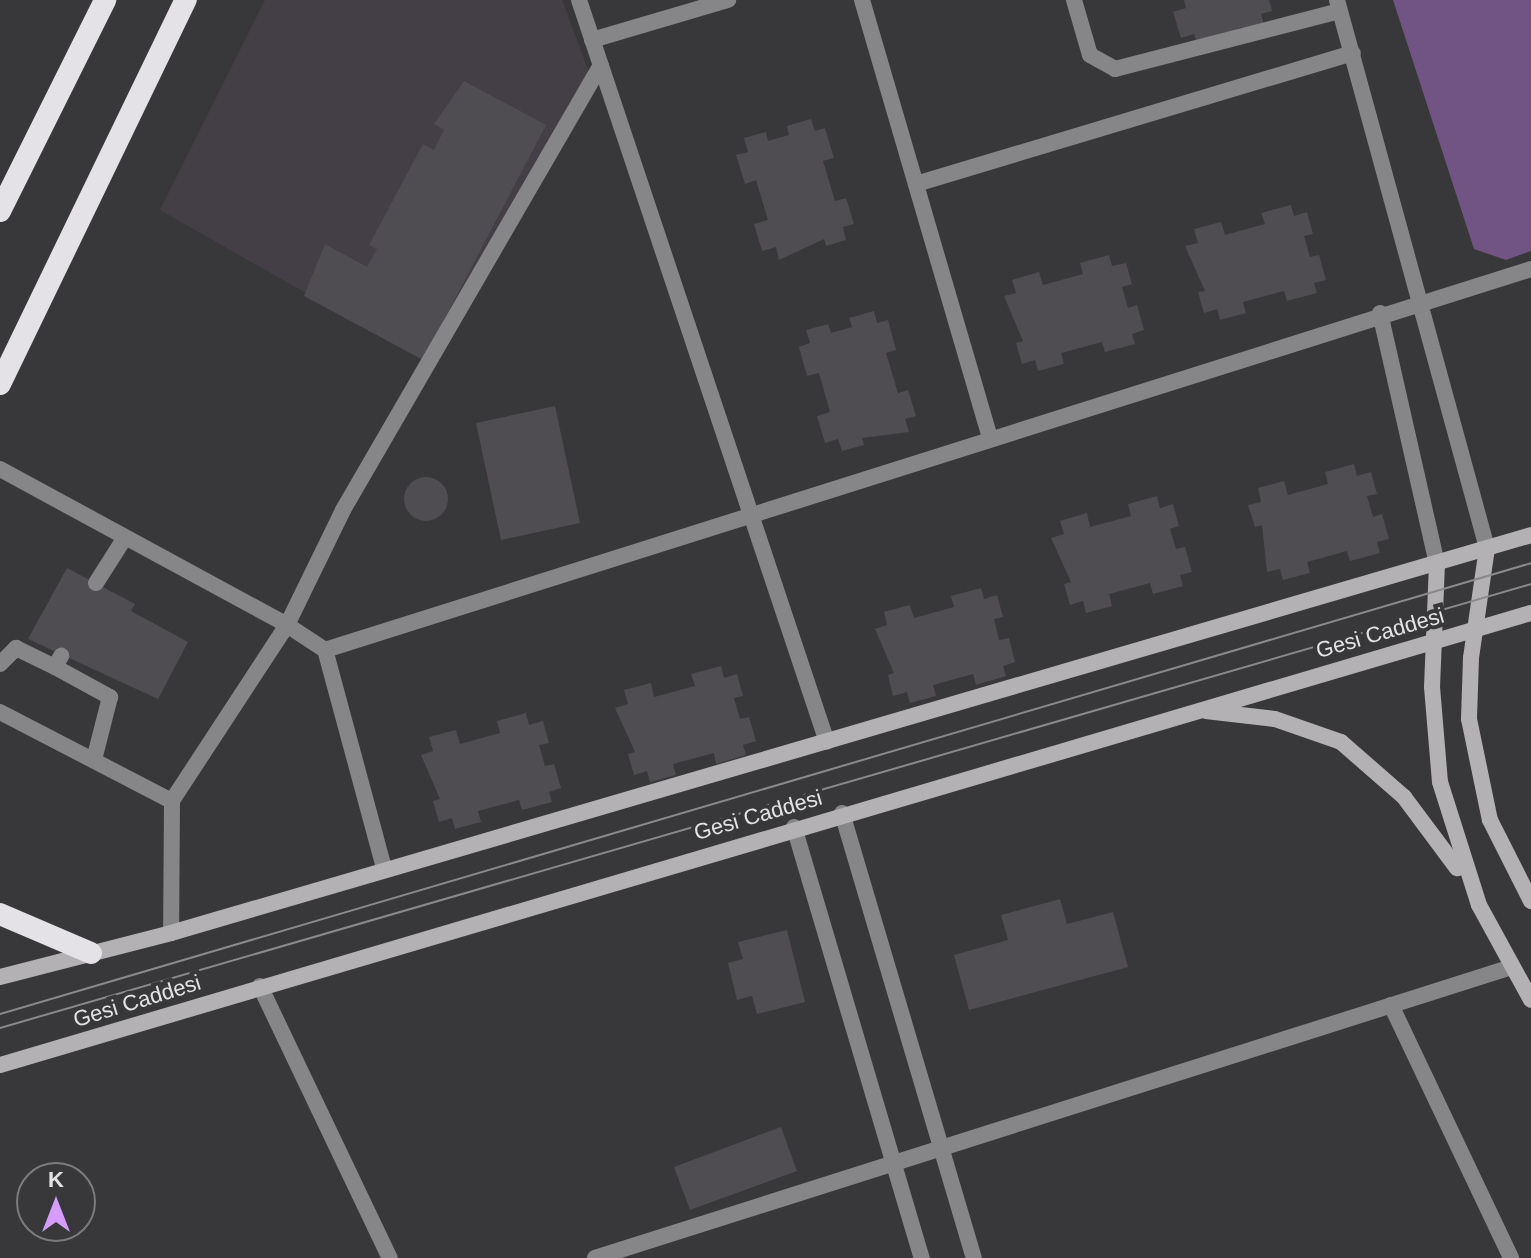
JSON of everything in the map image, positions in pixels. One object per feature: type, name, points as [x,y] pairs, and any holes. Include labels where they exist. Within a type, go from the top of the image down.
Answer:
[{"type":"highway","points":[[0,211],[105,0]]},
{"type":"highway","points":[[0,384],[186,0]]},
{"type":"highway","points":[[0,914],[91,953]]},
{"type":"main road","points":[[0,977],[171,933],[384,868],[827,742],[1531,535]]},
{"type":"main road","points":[[1487,548],[1468,689],[1473,755],[1490,820],[1531,901]]},
{"type":"main road","points":[[1437,563],[1432,687],[1440,782],[1479,905]]},
{"type":"main road","name":"Gesi Caddesi","points":[[0,1065],[794,827],[1531,613]]},
{"type":"main road","points":[[1188,711],[1275,719],[1341,742],[1404,797],[1479,905],[1531,1000]]},
{"type":"street","points":[[579,0],[827,742]]},
{"type":"street","points":[[592,40],[728,0]]},
{"type":"street","points":[[862,0],[990,438]]},
{"type":"street","points":[[1074,0],[1090,55],[1115,69],[1339,5],[1423,300],[1487,548]]},
{"type":"street","points":[[916,184],[1353,53]]},
{"type":"street","points":[[171,933],[172,801],[287,625],[343,510],[601,65]]},
{"type":"street","points":[[325,650],[1380,313],[1531,269]]},
{"type":"street","points":[[1380,313],[1437,563]]},
{"type":"street","points":[[0,469],[287,625],[325,650],[384,868]]},
{"type":"street","points":[[96,583],[124,539]]},
{"type":"street","points":[[0,664],[16,648],[58,662],[110,697],[94,760]]},
{"type":"street","points":[[0,712],[172,801]]},
{"type":"street","points":[[842,813],[974,1258]]},
{"type":"street","points":[[794,827],[922,1258]]},
{"type":"street","points":[[595,1258],[1512,967]]},
{"type":"street","points":[[260,986],[390,1258]]},
{"type":"street","points":[[1391,1005],[1511,1258]]},
{"type":"shaded area","points":[[265,0],[562,0],[592,80],[423,360],[160,210]]},
{"type":"shaded area","points":[[1393,0],[1531,0],[1531,251],[1506,260],[1474,249]]},
{"type":"building","points":[[1184,0],[1269,0],[1272,11],[1261,14],[1265,28],[1244,34],[1242,27],[1198,47],[1194,34],[1181,38],[1173,12],[1186,8]]},
{"type":"building","points":[[464,81],[546,125],[423,360],[304,296],[325,244],[367,267],[377,249],[369,245],[423,144],[434,150],[444,130],[434,124]]},
{"type":"building","points":[[811,119],[815,131],[825,128],[834,158],[823,161],[835,201],[846,198],[854,224],[843,227],[846,240],[826,246],[824,239],[779,260],[776,247],[762,251],[754,224],[768,220],[756,180],[745,184],[736,155],[748,152],[744,138],[766,132],[768,141],[789,135],[787,126]]},
{"type":"building","points":[[1291,205],[1294,216],[1307,212],[1313,234],[1304,236],[1310,257],[1319,255],[1326,280],[1314,283],[1317,293],[1287,301],[1284,291],[1243,302],[1246,313],[1220,320],[1217,309],[1204,313],[1198,292],[1205,291],[1185,246],[1198,243],[1194,229],[1221,222],[1225,235],[1265,224],[1261,213]]},
{"type":"building","points":[[1109,255],[1112,266],[1126,263],[1132,284],[1122,287],[1128,308],[1137,305],[1144,330],[1132,334],[1135,344],[1105,352],[1102,342],[1061,353],[1064,364],[1038,371],[1035,360],[1022,364],[1016,343],[1023,341],[1004,296],[1016,293],[1012,280],[1039,272],[1043,285],[1083,274],[1080,263]]},
{"type":"building","points":[[874,311],[877,323],[888,320],[896,350],[886,353],[898,393],[908,390],[916,416],[905,419],[909,432],[862,438],[864,445],[842,451],[838,439],[825,443],[817,416],[830,412],[819,373],[807,376],[799,347],[810,343],[806,330],[828,324],[831,333],[852,327],[849,318]]},
{"type":"building","points":[[555,406],[580,523],[501,540],[476,423]]},
{"type":"building","points":[[1354,464],[1357,476],[1371,472],[1377,494],[1367,496],[1373,517],[1382,514],[1389,539],[1377,542],[1380,553],[1350,561],[1347,551],[1307,562],[1310,573],[1283,580],[1280,569],[1267,572],[1262,525],[1255,527],[1248,505],[1261,502],[1258,488],[1284,481],[1288,495],[1328,484],[1325,472]]},
{"type":"building","points":[[426,477],[442,483],[448,499],[442,515],[426,521],[410,515],[404,499],[410,483]]},
{"type":"building","points":[[1157,496],[1160,508],[1173,504],[1179,526],[1170,529],[1176,549],[1185,547],[1192,572],[1180,575],[1183,586],[1153,594],[1150,583],[1109,594],[1112,606],[1086,613],[1083,601],[1070,605],[1064,584],[1071,582],[1051,538],[1064,534],[1060,521],[1087,513],[1090,527],[1131,516],[1128,504]]},
{"type":"building","points":[[67,568],[135,604],[131,611],[188,642],[158,699],[28,639]]},
{"type":"building","points":[[981,588],[984,599],[997,595],[1003,617],[994,619],[999,640],[1009,638],[1015,662],[1003,666],[1006,676],[976,685],[973,674],[933,685],[936,696],[910,703],[907,692],[893,696],[888,675],[894,673],[875,629],[887,625],[884,612],[910,605],[914,618],[954,607],[951,596]]},
{"type":"building","points":[[721,666],[724,678],[737,674],[743,696],[734,698],[740,719],[749,717],[756,741],[743,745],[746,755],[716,764],[714,753],[673,764],[676,775],[650,782],[647,771],[634,775],[628,754],[635,752],[615,708],[628,704],[624,690],[651,683],[654,697],[695,686],[691,674]]},
{"type":"building","points":[[526,713],[529,725],[543,721],[549,743],[539,745],[545,766],[554,764],[561,788],[549,792],[552,802],[522,810],[519,800],[478,811],[481,822],[455,829],[452,818],[439,822],[433,801],[440,799],[421,755],[433,751],[429,737],[456,730],[460,744],[500,733],[497,721]]},
{"type":"building","points":[[1060,899],[1067,924],[1113,912],[1128,967],[969,1010],[954,955],[1008,940],[1001,915]]},
{"type":"building","points":[[787,930],[805,1002],[757,1014],[752,996],[737,1000],[728,963],[743,959],[738,942]]},
{"type":"building","points":[[781,1127],[797,1171],[690,1210],[674,1167]]},
{"type":"tram line","points":[[0,1014],[1531,563]]},
{"type":"tram line","points":[[0,1028],[1531,584]]}]
